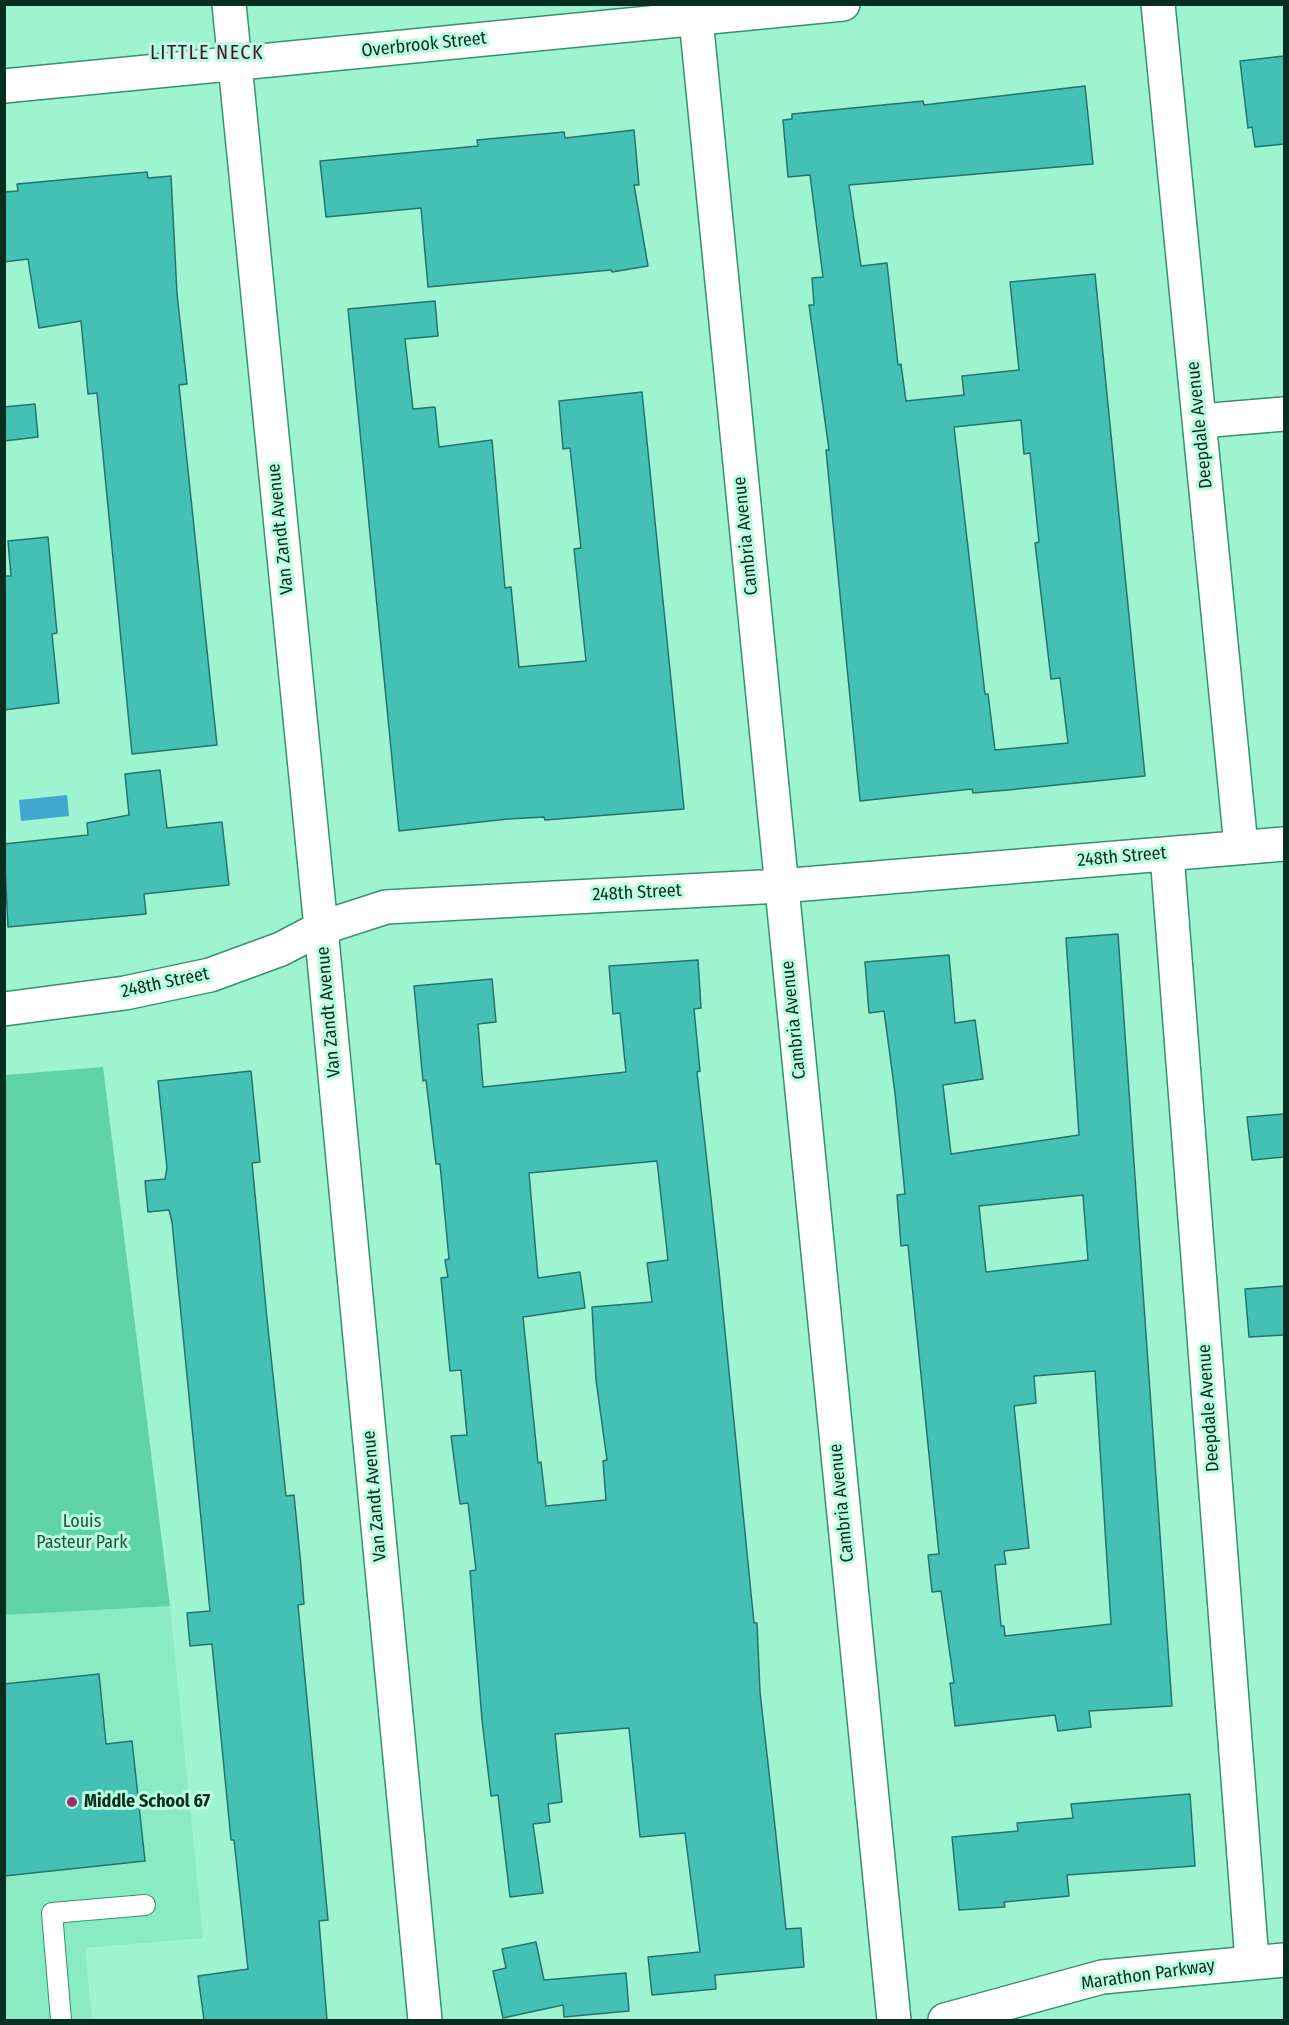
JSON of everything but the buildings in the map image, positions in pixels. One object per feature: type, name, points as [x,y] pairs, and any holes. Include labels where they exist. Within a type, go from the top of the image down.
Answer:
[{"type":"street","name":"Van Zandt Avenue","points":[[229,4],[321,928],[425,2020]]},
{"type":"street","name":"Overbrook Street","points":[[4,86],[843,4]]},
{"type":"street","name":"Deepdale Avenue","points":[[1158,4],[1241,846]]},
{"type":"street","name":"Cambria Avenue","points":[[696,18],[780,886],[894,2020]]},
{"type":"street","points":[[1200,421],[1284,414]]},
{"type":"street","name":"248th Street","points":[[4,1010],[125,993],[210,975],[281,949],[321,928],[386,907],[780,886],[1284,844]]},
{"type":"street","name":"Deepdale Avenue","points":[[1167,854],[1252,1961]]},
{"type":"street","name":"Marathon Parkway","points":[[945,2020],[1102,1977],[1252,1961],[1284,1960]]},
{"type":"lane","points":[[61,2020],[52,1913],[145,1905]]},
{"type":"shaded area","points":[[170,1606],[203,1938],[85,1948],[92,2020],[5,2020],[5,1615]]},
{"type":"green space","name":"Louis Pasteur Park","points":[[103,1067],[170,1606],[5,1615],[5,1075]]},
{"type":"water","points":[[67,795],[69,816],[21,821],[19,800]]},
{"type":"place","name":"Middle School 67","points":[[72,1802]]},
{"type":"district","name":"LITTLE NECK","points":[[207,53]]}]
